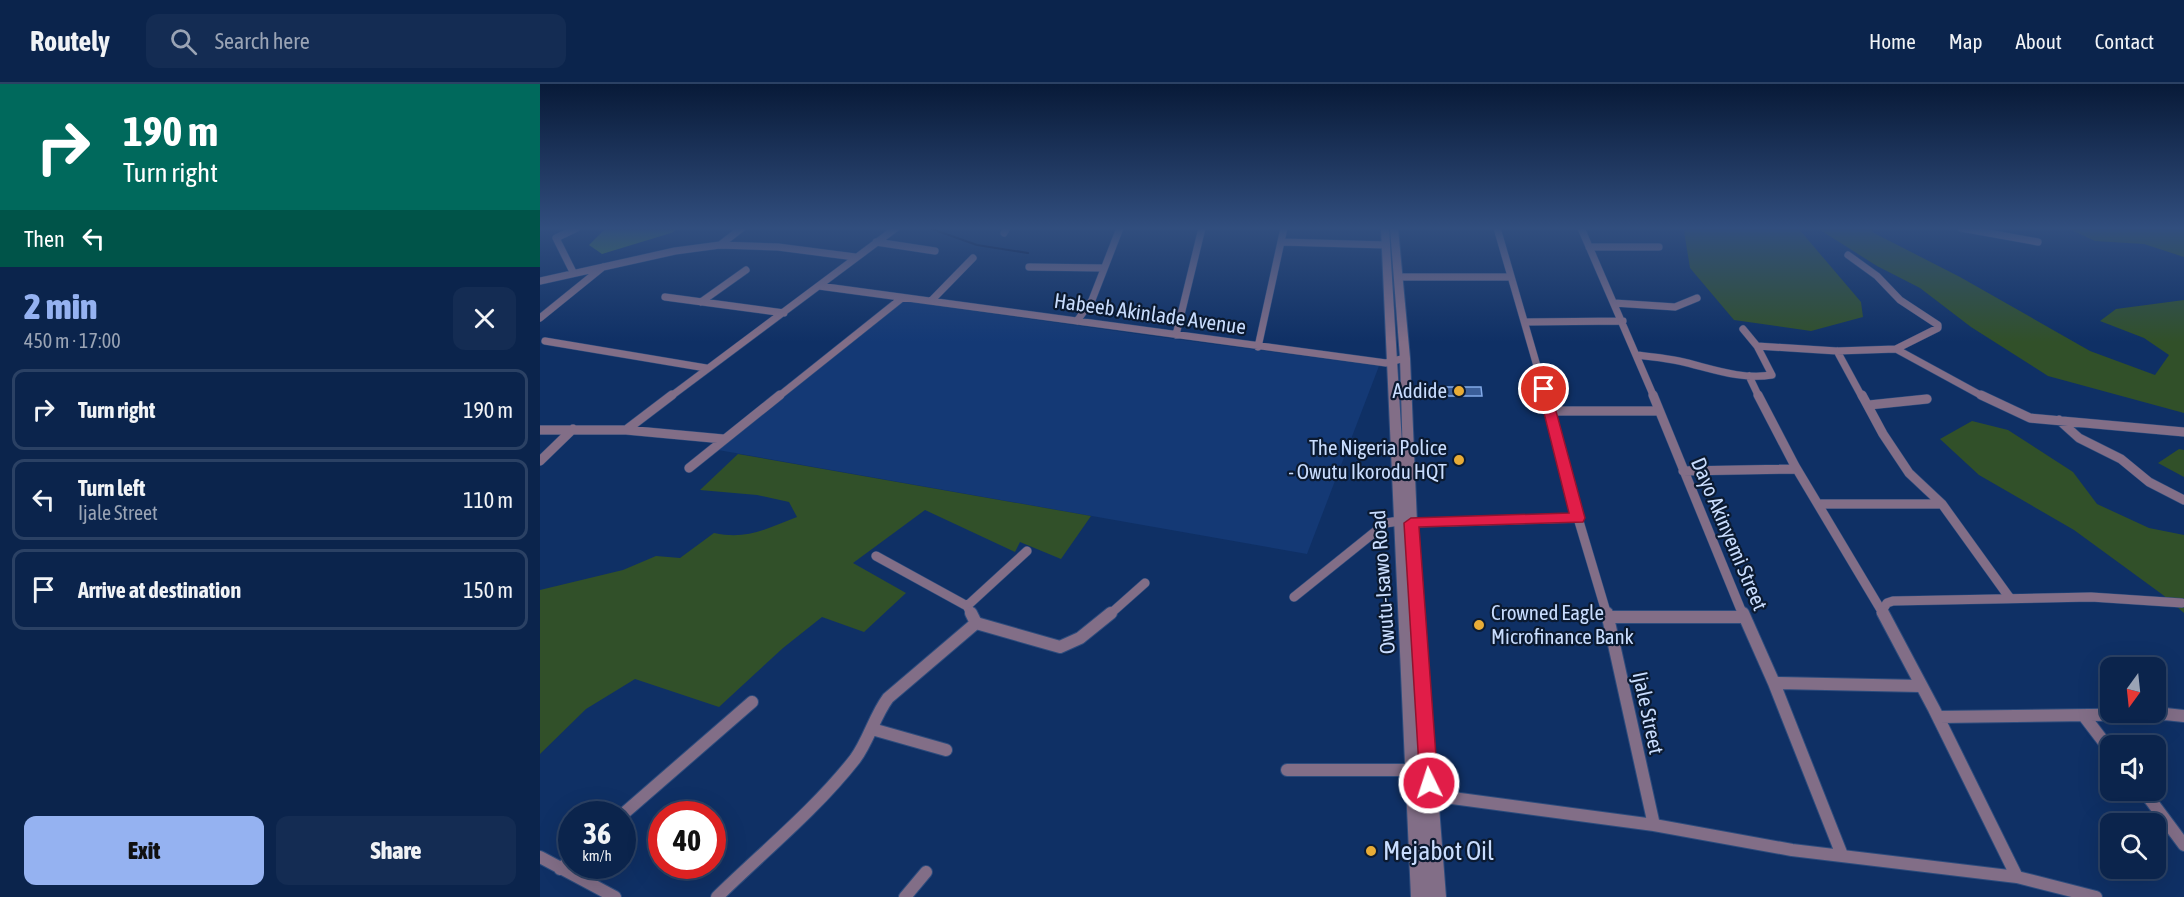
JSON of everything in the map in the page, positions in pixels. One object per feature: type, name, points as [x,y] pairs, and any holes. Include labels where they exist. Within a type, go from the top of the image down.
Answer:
[{"type":"street","points":[[570,266],[573,272]]},
{"type":"street","points":[[540,281],[601,266]]},
{"type":"street","points":[[540,318],[604,266]]},
{"type":"street","points":[[626,429],[844,266]]},
{"type":"street","points":[[931,301],[965,266]]},
{"type":"street","points":[[1176,334],[1193,266]]},
{"type":"street","points":[[1258,347],[1277,266]]},
{"type":"street","name":"Owutu-Isawo Road","points":[[1388,266],[1398,360]]},
{"type":"street","name":"Owutu-Isawo Road","points":[[1398,266],[1398,360],[1420,897]]},
{"type":"street","name":"Ijale Street","points":[[1507,266],[1608,617],[1654,825]]},
{"type":"street","name":"Dayo Akinyemi Street","points":[[1597,266],[1623,321],[1744,617],[1774,682],[1842,855]]},
{"type":"street","points":[[1757,346],[1837,351],[1896,350],[1938,328],[1938,325],[1900,300],[1877,276],[1863,266]]},
{"type":"street","points":[[1029,267],[1104,268],[1092,300],[1077,321]]},
{"type":"street","points":[[701,302],[746,270]]},
{"type":"street","points":[[1399,277],[1510,277]]},
{"type":"street","name":"Habeeb Akinlade Avenue","points":[[819,286],[1258,347],[1386,363],[1398,360]]},
{"type":"street","points":[[665,297],[784,313]]},
{"type":"street","points":[[688,468],[902,298]]},
{"type":"street","points":[[1614,303],[1675,308],[1697,298]]},
{"type":"street","points":[[1525,322],[1623,321]]},
{"type":"street","points":[[1637,355],[1676,361],[1727,374],[1772,375],[1757,346],[1743,329]]},
{"type":"street","points":[[545,341],[706,368]]},
{"type":"street","points":[[1896,350],[2018,414],[2184,432]]},
{"type":"street","points":[[1837,351],[1869,405],[1883,434],[1908,473],[1942,504],[2009,597]]},
{"type":"street","points":[[1749,376],[1768,419],[1881,612],[1939,717],[2017,877]]},
{"type":"street","points":[[1869,405],[1927,399]]},
{"type":"street","points":[[1550,411],[1659,411]]},
{"type":"street","points":[[2060,420],[2079,438],[2121,459],[2149,482],[2184,500]]},
{"type":"street","points":[[540,461],[573,429]]},
{"type":"street","points":[[540,430],[626,429],[723,439]]},
{"type":"street","points":[[1683,471],[1796,469]]},
{"type":"street","points":[[1819,504],[1942,504]]},
{"type":"street","points":[[1294,597],[1386,523],[1394,520],[1405,522],[1578,518]]},
{"type":"street","name":"Owutu-Isawo Road","points":[[1405,522],[1437,897]]},
{"type":"street","points":[[967,606],[1027,551]]},
{"type":"street","points":[[876,556],[967,606],[976,623],[1060,647],[1065,646],[1118,608],[1145,583]]},
{"type":"street","points":[[1881,612],[1887,603],[1893,601],[2009,597],[2091,597],[2182,603]]},
{"type":"street","points":[[1608,617],[1744,617]]},
{"type":"street","points":[[717,897],[837,780],[867,743],[880,706],[976,623]]},
{"type":"street","points":[[1774,682],[1920,686]]},
{"type":"street","points":[[636,802],[752,702]]},
{"type":"street","points":[[1939,717],[2165,714],[2184,716]]},
{"type":"street","points":[[2084,716],[2100,737]]},
{"type":"street","points":[[872,729],[946,750]]},
{"type":"street","points":[[1287,770],[1415,770]]},
{"type":"street","points":[[1430,795],[1654,825],[1765,847],[2017,877],[2096,897]]},
{"type":"street","points":[[2151,801],[2184,845]]},
{"type":"street","points":[[540,857],[558,868]]},
{"type":"street","points":[[905,897],[926,872]]},
{"type":"street","points":[[580,879],[615,897]]},
{"type":"shaded area","points":[[903,301],[1379,366],[1307,554],[718,450]]},
{"type":"green space","points":[[1690,266],[1830,266],[1861,302],[1863,317],[1811,331],[1734,320]]},
{"type":"green space","points":[[1877,266],[1938,266],[2090,351],[2155,375],[2169,355],[2144,338],[2100,321],[2116,309],[2184,300],[2184,413],[2048,376],[1971,327],[1920,288]]},
{"type":"green space","points":[[1972,421],[2008,430],[2073,472],[2097,504],[2149,528],[2184,535],[2184,613],[2074,530],[1979,475],[1940,439]]},
{"type":"green space","points":[[2179,449],[2184,450],[2184,477],[2158,463]]},
{"type":"green space","points":[[738,454],[1091,516],[1061,559],[1020,542],[1015,552],[925,510],[853,563],[906,593],[864,632],[822,617],[783,648],[719,707],[635,679],[586,709],[540,754],[540,590],[623,570],[656,556],[680,558],[714,533],[747,534],[797,517],[789,502],[757,495],[700,490]]},
{"type":"building","name":"Addide","points":[[1435,387],[1481,387],[1482,396],[1436,396]]},
{"type":"place","name":"Addide","points":[[1459,391]]},
{"type":"place","name":"The Nigeria Police - Owutu Ikorodu HQT","points":[[1459,460]]},
{"type":"place","name":"Crowned Eagle Microfinance Bank","points":[[1479,625]]},
{"type":"place","name":"Mejabot Oil","points":[[1371,851]]},
{"type":"route","points":[[1429,783],[1411,523],[1578,518],[1544,389]]}]
